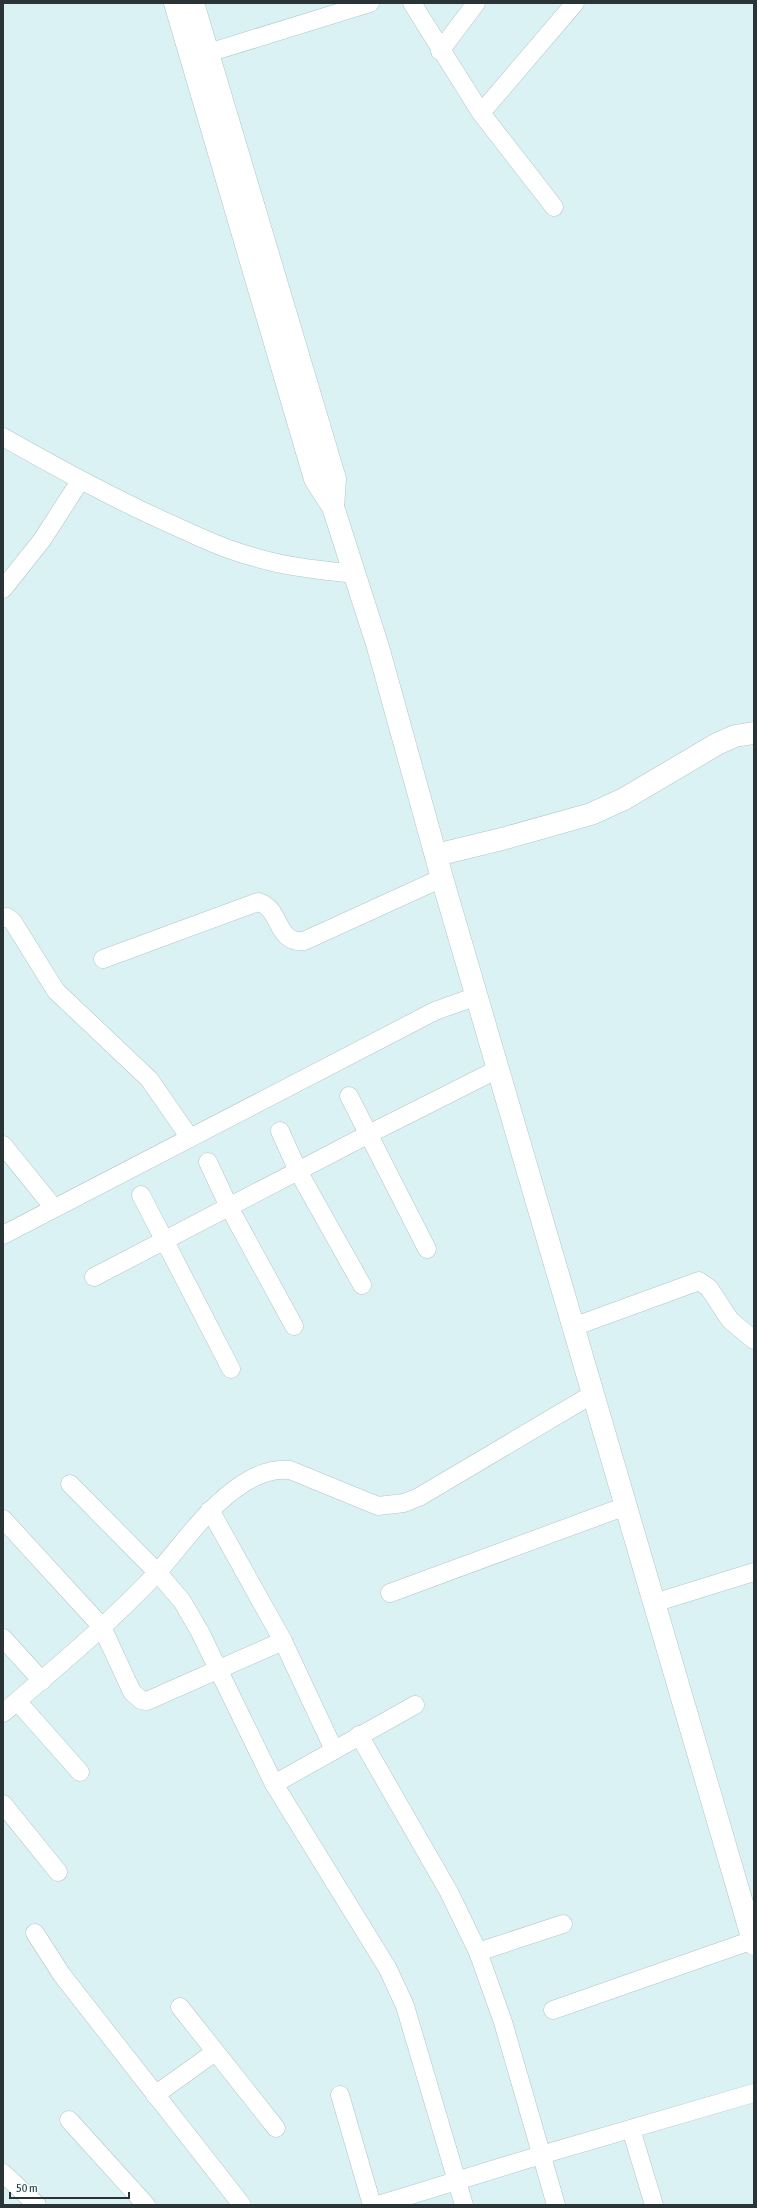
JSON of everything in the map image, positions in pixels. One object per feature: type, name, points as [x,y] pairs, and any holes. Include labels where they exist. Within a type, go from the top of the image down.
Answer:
[{"type":"main road","points":[[175,3],[315,478],[333,507],[378,647],[442,878],[468,999],[498,1069],[580,1324],[593,1394],[626,1506],[668,1598],[753,1942]]},
{"type":"main road","points":[[193,3],[335,479],[333,507]]},
{"type":"main road","points":[[436,855],[502,840],[591,814],[624,799],[717,744],[735,736],[754,734]]},
{"type":"street","points":[[208,54],[343,7],[370,3]]},
{"type":"street","points":[[412,3],[440,51],[481,113],[554,207]]},
{"type":"street","points":[[440,51],[476,3]]},
{"type":"street","points":[[481,113],[573,4]]},
{"type":"street","points":[[3,437],[80,481],[183,530],[246,555],[293,566],[355,574]]},
{"type":"street","points":[[3,588],[42,540],[80,481]]},
{"type":"street","points":[[103,959],[258,902],[269,907],[289,938],[296,942],[304,941],[442,878]]},
{"type":"street","points":[[3,918],[7,917],[13,922],[56,991],[149,1079],[190,1138]]},
{"type":"street","points":[[3,1235],[436,1011],[468,999]]},
{"type":"street","points":[[94,1277],[450,1092],[498,1069]]},
{"type":"street","points":[[349,1096],[367,1135],[427,1249]]},
{"type":"street","points":[[280,1131],[298,1171],[362,1285]]},
{"type":"street","points":[[3,1145],[54,1208]]},
{"type":"street","points":[[208,1162],[229,1207],[294,1326]]},
{"type":"street","points":[[141,1195],[163,1242],[231,1369]]},
{"type":"street","points":[[580,1324],[699,1281],[709,1288],[730,1320],[754,1340]]},
{"type":"street","points":[[3,1713],[42,1681],[102,1627],[157,1572],[210,1510],[244,1483],[265,1472],[280,1469],[300,1473],[378,1506],[404,1503],[554,1418],[593,1394]]},
{"type":"street","points":[[70,1484],[157,1572],[182,1601],[200,1632],[274,1784],[398,1988],[406,2006],[464,2205]]},
{"type":"street","points":[[390,1593],[626,1506]]},
{"type":"street","points":[[210,1510],[283,1641],[334,1750]]},
{"type":"street","points":[[3,1519],[102,1627],[132,1692],[141,1700],[147,1701],[283,1641]]},
{"type":"street","points":[[668,1598],[754,1572]]},
{"type":"street","points":[[3,1638],[42,1681]]},
{"type":"street","points":[[17,1701],[80,1772]]},
{"type":"street","points":[[274,1784],[359,1735],[415,1705]]},
{"type":"street","points":[[359,1735],[449,1892],[478,1952],[503,2022],[556,2205]]},
{"type":"street","points":[[3,1804],[58,1872]]},
{"type":"street","points":[[478,1952],[564,1924]]},
{"type":"street","points":[[35,1933],[62,1975],[242,2205]]},
{"type":"street","points":[[553,2010],[753,1942]]},
{"type":"street","points":[[180,2007],[276,2128]]},
{"type":"street","points":[[155,2095],[215,2052]]},
{"type":"street","points":[[378,2205],[541,2155],[754,2093]]},
{"type":"street","points":[[340,2095],[372,2205]]},
{"type":"street","points":[[69,2120],[146,2205]]},
{"type":"street","points":[[631,2129],[654,2205]]},
{"type":"street","points":[[3,2173],[37,2205]]}]
